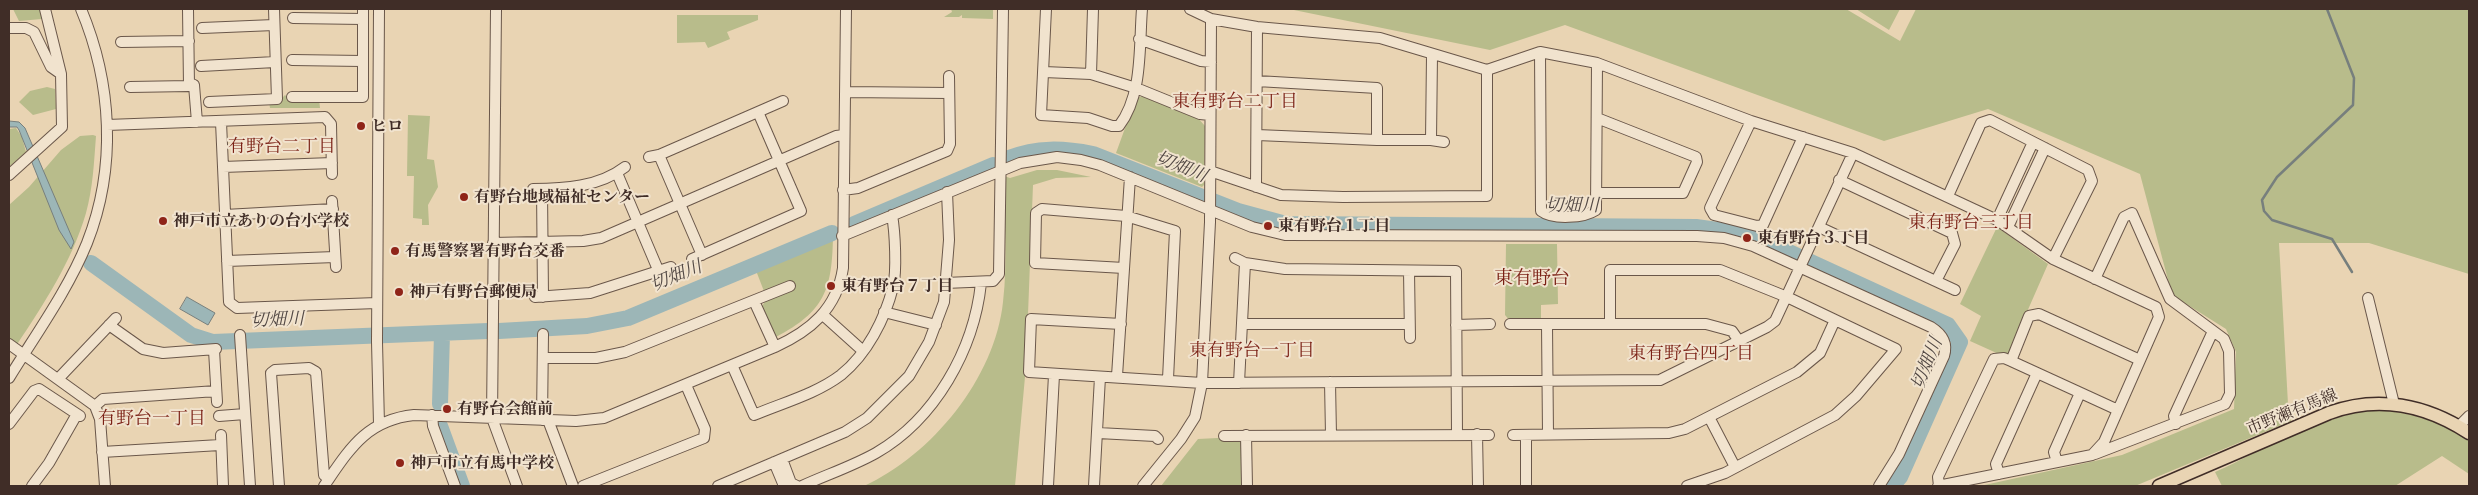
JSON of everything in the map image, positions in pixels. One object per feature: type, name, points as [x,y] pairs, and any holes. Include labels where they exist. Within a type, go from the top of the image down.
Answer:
[{"type":"main road","name":"市野瀬有馬線","points":[[2158,486],[2342,408],[2374,404],[2394,404],[2427,411],[2464,429]]},
{"type":"street","points":[[9,176],[62,127],[61,74],[45,9]]},
{"type":"street","points":[[9,378],[59,297],[87,241],[105,174],[107,125],[103,79],[94,42],[81,9]]},
{"type":"street","points":[[130,87],[189,86],[188,9]]},
{"type":"street","points":[[209,102],[277,99],[274,9]]},
{"type":"street","points":[[379,9],[377,303],[379,424]]},
{"type":"street","points":[[496,9],[492,418],[516,486]]},
{"type":"street","points":[[326,483],[359,438],[379,424],[406,416],[432,415],[584,421],[604,418],[775,347],[804,332],[823,315],[835,296],[842,275],[846,9]]},
{"type":"street","points":[[946,283],[993,281],[999,274],[999,170],[1003,9]]},
{"type":"street","points":[[1046,9],[1041,115],[1088,118],[1112,126],[1119,126],[1124,119],[1136,88],[1142,9]]},
{"type":"street","points":[[1091,74],[1093,9]]},
{"type":"street","points":[[1190,9],[1211,19],[1257,27],[1380,38],[1487,70],[1540,52],[1597,63],[1751,121],[1853,153],[1997,220],[2053,259],[2154,304],[2158,310],[2159,318],[2118,410],[2101,447],[2092,455]]},
{"type":"street","points":[[292,97],[363,97],[363,14],[293,18]]},
{"type":"street","points":[[1143,486],[1181,439],[1195,417],[1202,383],[1210,211],[1211,19]]},
{"type":"street","points":[[202,28],[274,25]]},
{"type":"street","points":[[1256,187],[1257,27]]},
{"type":"street","points":[[9,28],[26,28],[34,32],[51,67],[61,74]]},
{"type":"street","points":[[1139,39],[1201,61],[1211,62]]},
{"type":"street","points":[[121,42],[188,41]]},
{"type":"street","points":[[1540,52],[1541,211],[1547,216],[1588,216],[1596,210],[1597,63]]},
{"type":"street","points":[[1430,140],[1432,55]]},
{"type":"street","points":[[292,60],[362,61]]},
{"type":"street","points":[[201,66],[275,62]]},
{"type":"street","points":[[1210,171],[1281,195],[1342,197],[1487,196],[1487,70]]},
{"type":"street","points":[[1044,72],[1091,74],[1136,88],[1200,114],[1210,115]]},
{"type":"street","points":[[843,190],[858,188],[946,151],[950,144],[949,76]]},
{"type":"street","points":[[1257,80],[1377,88],[1377,140]]},
{"type":"street","points":[[189,83],[194,85],[196,91],[197,122]]},
{"type":"street","points":[[845,92],[949,93]]},
{"type":"street","points":[[758,112],[801,211],[697,257],[679,204],[654,156],[783,101]]},
{"type":"street","points":[[107,125],[325,117],[331,124],[332,168],[223,167]]},
{"type":"street","points":[[1596,193],[1683,193],[1697,162],[1696,157],[1597,118]]},
{"type":"street","points":[[1948,196],[1981,122],[1990,120],[2088,170],[2092,181],[2053,259]]},
{"type":"street","points":[[1751,121],[1710,208],[1714,215],[1757,226],[1763,225],[1803,138]]},
{"type":"street","points":[[222,122],[229,302],[237,308],[377,303]]},
{"type":"street","points":[[494,244],[592,240],[836,136],[844,135]]},
{"type":"street","points":[[1256,135],[1444,142]]},
{"type":"street","points":[[1997,220],[2033,142]]},
{"type":"street","points":[[2008,227],[2045,148]]},
{"type":"street","points":[[1121,324],[1031,319],[1029,372],[1054,375],[1168,379],[1202,383],[1660,380],[1767,327],[1775,321],[1853,153]]},
{"type":"street","points":[[842,236],[999,170],[1034,159],[1057,157],[1090,162],[1261,230],[1300,236],[1716,237],[1754,246],[1931,327],[1941,334],[1944,342],[1944,356],[1899,454],[1879,486]]},
{"type":"street","points":[[659,272],[638,222],[621,170],[566,189],[538,189],[543,243],[539,297],[590,293],[659,272],[671,267]]},
{"type":"street","points":[[1117,376],[1130,177]]},
{"type":"street","points":[[1839,180],[1952,233],[1954,244],[1936,281]]},
{"type":"street","points":[[718,486],[845,432],[867,418],[909,376],[929,342],[944,302],[949,240],[947,192]]},
{"type":"street","points":[[225,215],[332,205],[336,262],[228,261]]},
{"type":"street","points":[[1124,268],[1035,263],[1036,212],[1042,209],[1126,216],[1175,231],[1168,379]]},
{"type":"street","points":[[2095,279],[2124,217],[2132,213],[2170,299],[2224,339],[2229,351],[2230,394],[2225,404],[2092,455],[1938,486],[1938,477],[1994,359],[2004,358],[2118,410]]},
{"type":"street","points":[[732,365],[754,415],[816,389],[841,375],[863,351],[877,329],[894,286],[892,215]]},
{"type":"street","points":[[1819,227],[1955,290]]},
{"type":"street","points":[[1235,258],[1245,263],[1285,269],[1456,271],[1457,434]]},
{"type":"street","points":[[1239,383],[1245,263]]},
{"type":"street","points":[[1409,270],[1410,338]]},
{"type":"street","points":[[1610,324],[1610,270],[1720,270],[1787,297],[1896,349],[1856,396],[1835,415],[1735,467],[1687,486]]},
{"type":"street","points":[[802,486],[875,453],[905,433],[934,401],[955,370],[969,331],[981,283]]},
{"type":"street","points":[[543,358],[596,358],[625,352],[790,286]]},
{"type":"street","points":[[2368,298],[2394,404]]},
{"type":"street","points":[[754,301],[775,347]]},
{"type":"street","points":[[884,312],[936,325]]},
{"type":"street","points":[[2011,361],[2029,316],[2033,314],[2039,314],[2140,360]]},
{"type":"street","points":[[823,315],[863,351]]},
{"type":"street","points":[[1513,435],[1670,433],[1685,429],[1797,372],[1810,363],[1820,353],[1835,320]]},
{"type":"street","points":[[58,378],[112,322],[143,349],[163,353],[215,349],[217,402]]},
{"type":"street","points":[[1242,324],[1409,324]]},
{"type":"street","points":[[1456,325],[1490,324]]},
{"type":"street","points":[[1510,324],[1706,324],[1732,332],[1739,341]]},
{"type":"street","points":[[1547,325],[1548,434]]},
{"type":"street","points":[[2176,424],[2174,416],[2213,331]]},
{"type":"street","points":[[543,334],[545,420],[573,486]]},
{"type":"street","points":[[241,339],[250,486]]},
{"type":"street","points":[[9,344],[95,406],[100,419],[105,486]]},
{"type":"street","points":[[279,486],[271,373],[275,370],[309,368],[316,372],[326,483]]},
{"type":"street","points":[[1999,474],[1996,464],[2037,373]]},
{"type":"street","points":[[1048,486],[1054,375]]},
{"type":"street","points":[[1094,486],[1100,377]]},
{"type":"street","points":[[1330,382],[1330,434]]},
{"type":"street","points":[[584,486],[704,438],[705,429],[686,385]]},
{"type":"street","points":[[9,424],[34,391],[39,389],[78,415],[49,463],[32,486]]},
{"type":"street","points":[[95,406],[103,400],[216,391]]},
{"type":"street","points":[[2058,462],[2054,452],[2080,393]]},
{"type":"street","points":[[219,416],[245,414]]},
{"type":"street","points":[[432,415],[433,426],[455,486]]},
{"type":"street","points":[[2464,429],[2469,416]]},
{"type":"street","points":[[1709,417],[1735,467]]},
{"type":"street","points":[[1098,433],[1155,436],[1158,438]]},
{"type":"street","points":[[1224,436],[1330,434],[1489,435]]},
{"type":"street","points":[[1477,434],[1478,486]]},
{"type":"street","points":[[1246,435],[1247,486]]},
{"type":"street","points":[[1526,435],[1526,486]]},
{"type":"street","points":[[102,452],[221,440],[223,486]]},
{"type":"street","points":[[778,460],[784,486]]},
{"type":"street","points":[[778,460],[791,483],[797,486]]},
{"type":"green space","points":[[13,9],[40,9],[42,19],[19,21]]},
{"type":"green space","points":[[951,9],[993,9],[993,19],[962,18],[962,15],[959,17],[944,17],[952,12]]},
{"type":"green space","points":[[1289,9],[1846,9],[1900,41],[1916,9],[2469,9],[2469,274],[2369,243],[2279,243],[2288,404],[2291,421],[2135,486],[1980,486],[2122,455],[2234,409],[2236,352],[2226,329],[2172,295],[2140,174],[1988,109],[1884,141],[1565,25],[1490,50]]},
{"type":"green space","points":[[1856,9],[1900,9],[1889,30]]},
{"type":"green space","points":[[677,15],[758,15],[758,20],[727,32],[730,39],[708,48],[705,42],[677,43]]},
{"type":"green space","points":[[47,87],[55,89],[56,109],[33,115],[19,102],[30,91]]},
{"type":"green space","points":[[285,95],[290,100],[319,99],[320,108],[270,108],[269,102],[279,101]]},
{"type":"green space","points":[[1143,96],[1197,117],[1205,126],[1204,185],[1202,187],[1116,153],[1136,98]]},
{"type":"green space","points":[[408,115],[430,116],[427,159],[434,160],[438,187],[428,205],[429,225],[422,225],[422,219],[413,218],[414,176],[407,176]]},
{"type":"green space","points":[[16,128],[22,137],[26,152],[9,167],[9,129]]},
{"type":"green space","points":[[80,136],[96,136],[92,185],[80,231],[56,282],[16,346],[9,341],[9,205],[29,187],[61,150]]},
{"type":"green space","points":[[1037,170],[1057,170],[1091,177],[1056,178],[1033,185],[1026,366],[1015,486],[864,486],[889,472],[913,455],[936,434],[956,411],[973,385],[987,358],[998,330],[1003,302],[1006,255],[1004,176],[1010,178]]},
{"type":"green space","points":[[1997,227],[2048,264],[2009,353],[2001,355],[1970,341],[1981,316],[1960,304]]},
{"type":"green space","points":[[833,236],[831,271],[823,297],[805,318],[776,337],[762,306],[767,299],[755,268]]},
{"type":"green space","points":[[1506,244],[1557,244],[1558,304],[1541,305],[1541,321],[1511,322],[1505,315]]},
{"type":"green space","points":[[2370,409],[2398,412],[2422,418],[2457,433],[2469,441],[2469,474],[2442,456],[2395,486],[2222,486],[2215,472],[2288,435],[2329,420]]},
{"type":"green space","points":[[1237,437],[1243,444],[1244,486],[1161,486],[1198,439]]},
{"type":"water","points":[[9,121],[19,122],[25,128],[74,242],[71,249],[59,230],[19,130],[17,127],[9,127]]},
{"type":"water","points":[[187,297],[215,313],[208,325],[180,309]]},
{"type":"waterway","points":[[2327,9],[2354,78],[2353,105],[2277,177],[2262,200],[2264,211],[2272,220],[2332,239],[2352,272]]},
{"type":"waterway","name":"切畑川","points":[[1009,158],[1040,150],[1093,154],[1238,211],[1286,224],[1696,227],[1746,234],[1765,241],[1948,325],[1960,342],[1900,477],[1892,486]]},
{"type":"waterway","name":"切畑川","points":[[854,224],[993,165]]},
{"type":"waterway","name":"切畑川","points":[[499,331],[587,326],[628,318],[832,233]]},
{"type":"waterway","name":"切畑川","points":[[91,263],[191,335],[213,342],[488,331]]},
{"type":"waterway","points":[[440,404],[442,334]]},
{"type":"waterway","points":[[440,426],[462,486]]},
{"type":"place","name":"ヒロ","points":[[361,126]]},
{"type":"place","name":"有野台地域福祉センター","points":[[464,197]]},
{"type":"place","name":"神戸市立ありの台小学校","points":[[163,221]]},
{"type":"place","name":"東有野台１丁目","points":[[1268,226]]},
{"type":"place","name":"東有野台３丁目","points":[[1747,238]]},
{"type":"place","name":"有馬警察署有野台交番","points":[[395,251]]},
{"type":"place","name":"東有野台７丁目","points":[[831,286]]},
{"type":"place","name":"神戸有野台郵便局","points":[[399,292]]},
{"type":"place","name":"有野台会館前","points":[[447,409]]},
{"type":"place","name":"神戸市立有馬中学校","points":[[400,463]]},
{"type":"district","name":"東有野台二丁目","points":[[1235,102]]},
{"type":"district","name":"有野台二丁目","points":[[282,147]]},
{"type":"district","name":"東有野台三丁目","points":[[1971,223]]},
{"type":"district","name":"東有野台","points":[[1532,279]]},
{"type":"district","name":"東有野台一丁目","points":[[1252,351]]},
{"type":"district","name":"東有野台四丁目","points":[[1691,354]]},
{"type":"district","name":"有野台一丁目","points":[[152,419]]}]
